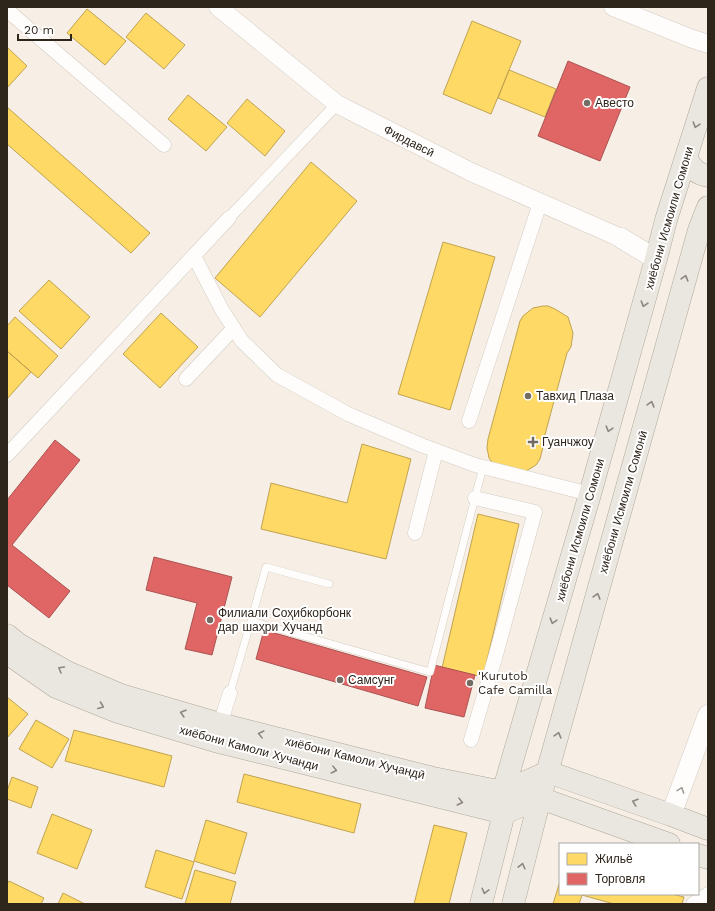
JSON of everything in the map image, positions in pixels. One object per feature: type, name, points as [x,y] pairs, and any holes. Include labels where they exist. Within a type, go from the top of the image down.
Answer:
[{"type":"main road","name":"хиёбони Исмоили Сомони","points":[[481,904],[504,803],[666,220],[708,88]]},
{"type":"main road","points":[[686,158],[696,172],[708,176]]},
{"type":"main road","name":"хиёбони Исмоили Сомонӣ","points":[[540,798],[699,230],[708,207]]},
{"type":"main road","points":[[621,238],[656,259]]},
{"type":"main road","name":"хиёбони Камоли Хуҷандӣ","points":[[7,635],[18,644],[67,672],[121,695],[220,724],[433,778],[504,803]]},
{"type":"main road","name":"хиёбони Камоли Хучанди","points":[[7,653],[56,687],[118,712],[215,741],[504,803]]},
{"type":"main road","points":[[672,815],[708,715]]},
{"type":"main road","points":[[504,803],[548,772],[708,829]]},
{"type":"main road","points":[[504,803],[540,798],[666,843]]},
{"type":"main road","points":[[513,904],[540,798]]},
{"type":"street","name":"Фирдавсӣ","points":[[218,7],[337,104],[471,172],[621,238]]},
{"type":"street","points":[[613,7],[708,44]]},
{"type":"street","points":[[7,10],[164,145]]},
{"type":"street","points":[[7,455],[337,104]]},
{"type":"street","points":[[469,421],[540,203]]},
{"type":"street","points":[[194,256],[222,310],[242,341],[277,375],[348,414],[421,446],[474,465],[590,494]]},
{"type":"street","points":[[186,379],[234,328]]},
{"type":"street","points":[[416,533],[436,451]]},
{"type":"street","points":[[471,740],[535,512],[475,498]]},
{"type":"street","points":[[220,724],[230,693]]},
{"type":"street","points":[[694,904],[708,894]]},
{"type":"lane","points":[[251,621],[430,672],[483,467]]},
{"type":"lane","points":[[230,693],[266,567],[329,584]]},
{"type":"building: Жильё","points":[[87,9],[126,41],[105,65],[67,33]]},
{"type":"building: Жильё","points":[[146,13],[185,45],[164,69],[126,37]]},
{"type":"building: Жильё","points":[[472,21],[521,41],[491,114],[443,94]]},
{"type":"building: Жильё","points":[[7,47],[27,66],[7,88]]},
{"type":"building: Жильё","points":[[509,70],[556,89],[545,117],[498,98]]},
{"type":"building: Жильё","points":[[188,95],[227,127],[206,151],[168,119]]},
{"type":"building: Жильё","points":[[247,99],[285,131],[265,156],[227,123]]},
{"type":"building: Жильё","points":[[7,107],[150,233],[131,253],[7,144]]},
{"type":"building: Жильё","points":[[311,162],[357,201],[260,317],[215,278]]},
{"type":"building: Жильё","points":[[443,242],[495,257],[450,410],[398,394]]},
{"type":"building: Жильё","points":[[49,280],[90,317],[61,349],[19,311]]},
{"type":"building: Жильё","name":"Тавхид Плаза","points":[[548,306],[555,309],[568,317],[573,333],[571,347],[567,353],[543,442],[540,459],[536,465],[523,473],[493,464],[489,458],[487,448],[488,439],[520,321],[523,316],[533,308]]},
{"type":"building: Жильё","points":[[161,313],[198,347],[160,388],[123,354]]},
{"type":"building: Жильё","points":[[15,317],[58,356],[38,378],[7,351],[7,326]]},
{"type":"building: Жильё","points":[[7,351],[31,372],[7,399]]},
{"type":"building: Жильё","points":[[362,444],[411,459],[386,559],[261,529],[271,483],[347,503]]},
{"type":"building: Жильё","points":[[478,514],[519,524],[483,677],[442,668]]},
{"type":"building: Жильё","points":[[7,697],[28,714],[7,738]]},
{"type":"building: Жильё","points":[[36,720],[69,739],[52,768],[19,749]]},
{"type":"building: Жильё","points":[[74,730],[172,756],[164,787],[65,761]]},
{"type":"building: Жильё","points":[[244,774],[361,804],[354,833],[237,802]]},
{"type":"building: Жильё","points":[[12,777],[38,787],[31,808],[7,799],[7,791]]},
{"type":"building: Жильё","points":[[52,814],[92,830],[77,869],[37,853]]},
{"type":"building: Жильё","points":[[206,820],[247,833],[235,874],[194,861]]},
{"type":"building: Жильё","points":[[434,825],[467,833],[449,904],[414,904]]},
{"type":"building: Жильё","points":[[156,850],[194,862],[182,899],[145,887]]},
{"type":"building: Жильё","points":[[195,870],[236,882],[230,904],[185,904]]},
{"type":"building: Жильё","points":[[9,881],[44,898],[41,904],[7,904],[7,884]]},
{"type":"building: Жильё","points":[[559,884],[559,895],[582,895],[579,904],[553,904]]},
{"type":"building: Жильё","points":[[63,893],[85,904],[58,904]]},
{"type":"building: Жильё","points":[[582,895],[676,895],[684,897],[682,904],[614,904]]},
{"type":"building: Торговля","name":"Авесто","points":[[568,61],[630,87],[600,161],[538,136]]},
{"type":"building: Торговля","points":[[55,440],[80,460],[12,545],[70,591],[49,618],[7,585],[7,500]]},
{"type":"building: Торговля","points":[[154,557],[232,577],[212,655],[185,649],[197,603],[146,590]]},
{"type":"building: Торговля","points":[[264,630],[427,677],[418,706],[256,659]]},
{"type":"building: Торговля","points":[[434,665],[475,675],[464,717],[425,708]]},
{"type":"place","name":"Авесто","points":[[587,103]]},
{"type":"place","name":"Тавхид Плаза","points":[[528,396]]},
{"type":"place","name":"Гуанчжоу","points":[[533,442]]},
{"type":"place","name":"Филиали Соҳибкорбонк дар шаҳри Хучанд","points":[[210,620]]},
{"type":"place","name":"Самсунг","points":[[340,680]]},
{"type":"place","name":"'Kurutob Cafe Camilla","points":[[470,683]]}]
